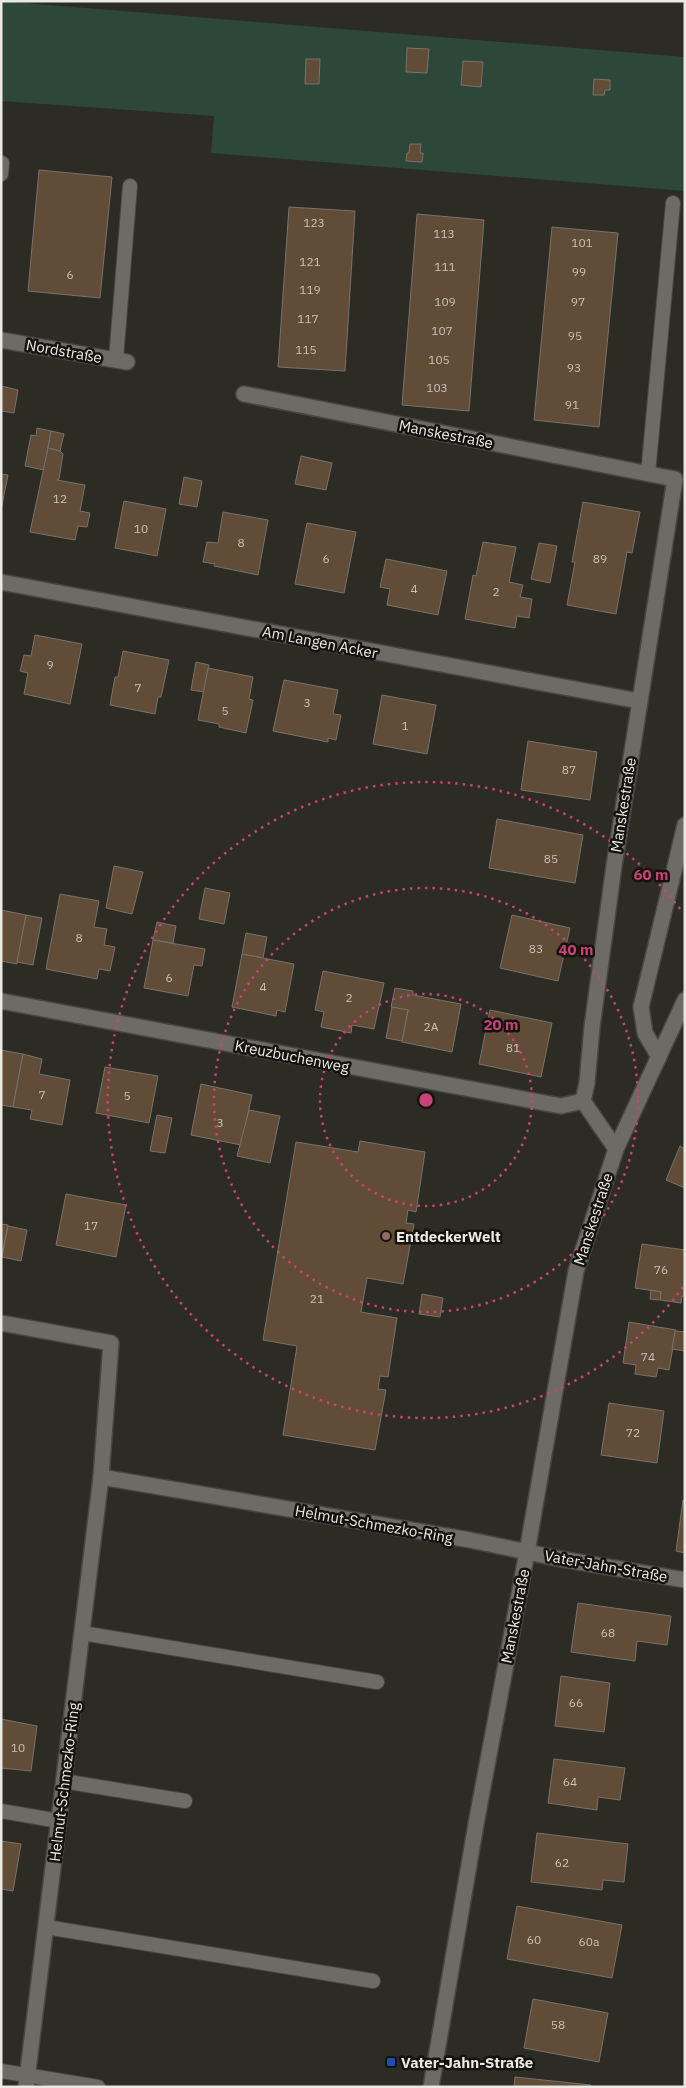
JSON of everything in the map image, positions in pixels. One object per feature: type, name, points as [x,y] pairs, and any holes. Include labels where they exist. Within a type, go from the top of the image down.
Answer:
[{"type":"street","name":"Nordstraße","points":[[1,340],[122,361]]},
{"type":"street","name":"Manskestraße","points":[[244,394],[675,479],[614,866],[592,1027],[587,1083],[583,1101]]},
{"type":"street","name":"Am Langen Acker","points":[[1,582],[639,701]]},
{"type":"street","points":[[659,1057],[645,1033],[641,1007],[685,825]]},
{"type":"street","name":"Manskestraße","points":[[431,2087],[474,1834],[527,1552],[576,1271],[616,1149],[685,1000]]},
{"type":"street","name":"Kreuzbuchenweg","points":[[1,1001],[561,1106],[583,1101]]},
{"type":"street","points":[[583,1101],[616,1149]]},
{"type":"street","name":"Helmut-Schmezko-Ring","points":[[1,1323],[111,1343],[101,1476],[27,2081]]},
{"type":"street","name":"Helmut-Schmezko-Ring","points":[[101,1476],[460,1538],[527,1552]]},
{"type":"street","name":"Vater-Jahn-Straße","points":[[527,1552],[685,1580]]},
{"type":"lane","points":[[122,361],[130,186]]},
{"type":"lane","points":[[648,474],[673,203]]},
{"type":"lane","points":[[82,1633],[377,1682]]},
{"type":"lane","points":[[63,1781],[185,1801]]},
{"type":"lane","points":[[1,1812],[58,1821]]},
{"type":"lane","points":[[46,1927],[373,1980]]},
{"type":"lane","points":[[1,2070],[27,2081],[98,2087]]},
{"type":"green space","points":[[1,1],[685,57],[685,191],[211,153],[214,116],[1,101]]},
{"type":"building","points":[[407,48],[429,49],[427,73],[406,72]]},
{"type":"building","points":[[306,59],[320,59],[319,84],[305,84]]},
{"type":"building","points":[[463,61],[483,62],[481,87],[461,85]]},
{"type":"building","points":[[594,79],[610,80],[610,90],[605,90],[604,95],[593,95]]},
{"type":"building","points":[[410,144],[421,144],[422,162],[406,161]]},
{"type":"building","points":[[39,170],[112,177],[100,298],[28,291]]},
{"type":"building","points":[[289,207],[355,211],[345,371],[278,367]]},
{"type":"building","points":[[417,214],[484,220],[469,411],[402,405]]},
{"type":"building","points":[[552,227],[618,233],[599,427],[534,420]]},
{"type":"building","points":[[1,386],[18,390],[14,413],[1,411]]},
{"type":"building","points":[[37,428],[51,431],[44,470],[25,466],[31,435],[36,436]]},
{"type":"building","points":[[51,431],[64,434],[60,451],[48,448]]},
{"type":"building","points":[[48,448],[60,451],[63,454],[59,479],[57,480],[85,485],[80,511],[90,513],[87,527],[78,526],[75,540],[30,532]]},
{"type":"building","points":[[301,456],[332,463],[326,490],[295,484]]},
{"type":"building","points":[[1,474],[8,475],[1,510]]},
{"type":"building","points":[[184,477],[202,481],[197,507],[179,504]]},
{"type":"building","points":[[124,501],[166,509],[157,556],[115,548]]},
{"type":"building","points":[[583,502],[640,512],[632,553],[627,552],[616,614],[567,605],[575,562],[572,562]]},
{"type":"building","points":[[223,512],[268,520],[258,575],[203,562],[207,542],[218,543]]},
{"type":"building","points":[[307,523],[356,532],[344,593],[295,584]]},
{"type":"building","points":[[483,542],[516,547],[509,582],[523,585],[520,597],[532,599],[529,618],[517,616],[515,628],[465,619],[473,575],[476,576]]},
{"type":"building","points":[[539,543],[557,546],[550,583],[531,579]]},
{"type":"building","points":[[386,559],[447,571],[438,615],[387,605],[390,589],[380,587]]},
{"type":"building","points":[[35,635],[82,644],[70,704],[24,694],[28,673],[20,671],[24,655],[31,656]]},
{"type":"building","points":[[123,651],[169,660],[161,697],[158,697],[155,714],[110,705],[115,677],[118,677]]},
{"type":"building","points":[[196,662],[209,665],[204,692],[191,690]]},
{"type":"building","points":[[208,668],[253,677],[249,699],[253,700],[246,733],[219,727],[219,724],[198,720]]},
{"type":"building","points":[[284,680],[338,690],[333,714],[341,715],[336,740],[328,738],[328,742],[273,731]]},
{"type":"building","points":[[382,695],[436,705],[427,754],[373,744]]},
{"type":"building","points":[[528,741],[597,752],[590,800],[521,790]]},
{"type":"building","points":[[497,819],[583,835],[575,883],[489,868]]},
{"type":"building","points":[[114,866],[143,872],[132,914],[106,908]]},
{"type":"building","points":[[205,888],[230,893],[224,924],[199,919]]},
{"type":"building","points":[[60,894],[99,901],[94,927],[107,929],[104,945],[115,947],[110,971],[99,969],[97,979],[46,969]]},
{"type":"building","points":[[1,910],[26,915],[17,964],[1,961]]},
{"type":"building","points":[[26,915],[42,918],[33,965],[17,962]]},
{"type":"building","points":[[512,915],[570,928],[558,981],[500,968]]},
{"type":"building","points":[[157,922],[176,926],[173,943],[153,940]]},
{"type":"building","points":[[246,933],[267,937],[263,958],[242,954]]},
{"type":"building","points":[[153,940],[205,949],[202,966],[194,965],[188,996],[144,988]]},
{"type":"building","points":[[242,954],[294,964],[285,1012],[277,1010],[276,1016],[232,1007]]},
{"type":"building","points":[[323,971],[384,983],[374,1029],[352,1025],[351,1033],[321,1027],[324,1012],[315,1010]]},
{"type":"building","points":[[395,988],[413,991],[413,995],[461,1004],[452,1052],[402,1042],[408,1010],[391,1007]]},
{"type":"building","points":[[392,1007],[408,1010],[402,1041],[386,1038]]},
{"type":"building","points":[[490,1010],[552,1023],[541,1077],[479,1064]]},
{"type":"building","points":[[1,1050],[23,1054],[13,1107],[1,1105]]},
{"type":"building","points":[[23,1054],[42,1059],[39,1074],[70,1080],[62,1125],[30,1119],[32,1110],[13,1107]]},
{"type":"building","points":[[105,1067],[158,1076],[149,1123],[96,1113]]},
{"type":"building","points":[[201,1084],[252,1095],[241,1145],[191,1135]]},
{"type":"building","points":[[249,1110],[280,1116],[270,1163],[237,1156]]},
{"type":"building","points":[[157,1115],[172,1118],[165,1153],[150,1151]]},
{"type":"building","points":[[360,1141],[425,1152],[416,1212],[408,1210],[406,1223],[414,1224],[403,1284],[367,1278],[361,1312],[397,1318],[388,1377],[380,1376],[378,1389],[386,1390],[375,1450],[283,1435],[297,1346],[263,1340],[296,1142],[358,1152]]},
{"type":"building","points":[[680,1146],[685,1149],[685,1188],[666,1180]]},
{"type":"building","points":[[66,1194],[126,1205],[116,1257],[56,1245]]},
{"type":"building","points":[[1,1224],[8,1225],[1,1259]]},
{"type":"building","points":[[8,1226],[27,1230],[21,1261],[2,1257]]},
{"type":"building","points":[[642,1244],[685,1250],[685,1296],[682,1296],[681,1303],[660,1300],[661,1292],[635,1288]]},
{"type":"building","points":[[651,1290],[661,1292],[660,1300],[650,1299]]},
{"type":"building","points":[[422,1294],[443,1298],[440,1317],[419,1314]]},
{"type":"building","points":[[629,1322],[676,1330],[669,1370],[658,1368],[656,1377],[635,1374],[636,1365],[623,1363]]},
{"type":"building","points":[[675,1331],[685,1332],[685,1351],[672,1349]]},
{"type":"building","points":[[609,1403],[664,1411],[657,1463],[601,1455]]},
{"type":"building","points":[[683,1500],[685,1500],[685,1553],[676,1551]]},
{"type":"building","points":[[578,1603],[671,1616],[667,1645],[637,1641],[635,1661],[571,1652]]},
{"type":"building","points":[[561,1676],[610,1683],[604,1732],[555,1726]]},
{"type":"building","points":[[1,1719],[37,1726],[31,1771],[1,1768]]},
{"type":"building","points":[[554,1759],[625,1768],[620,1800],[598,1797],[597,1810],[548,1803]]},
{"type":"building","points":[[537,1833],[628,1844],[624,1882],[603,1880],[602,1890],[531,1882]]},
{"type":"building","points":[[1,1841],[21,1844],[13,1891],[1,1889]]},
{"type":"building","points":[[517,1906],[622,1925],[612,1978],[507,1959]]},
{"type":"building","points":[[533,1999],[608,2013],[599,2062],[524,2048]]},
{"type":"building","points":[[515,2077],[591,2085],[591,2087],[514,2087]]},
{"type":"place","name":"EntdeckerWelt","points":[[386,1236]]},
{"type":"place","name":"Vater-Jahn-Straße","points":[[391,2062]]}]
